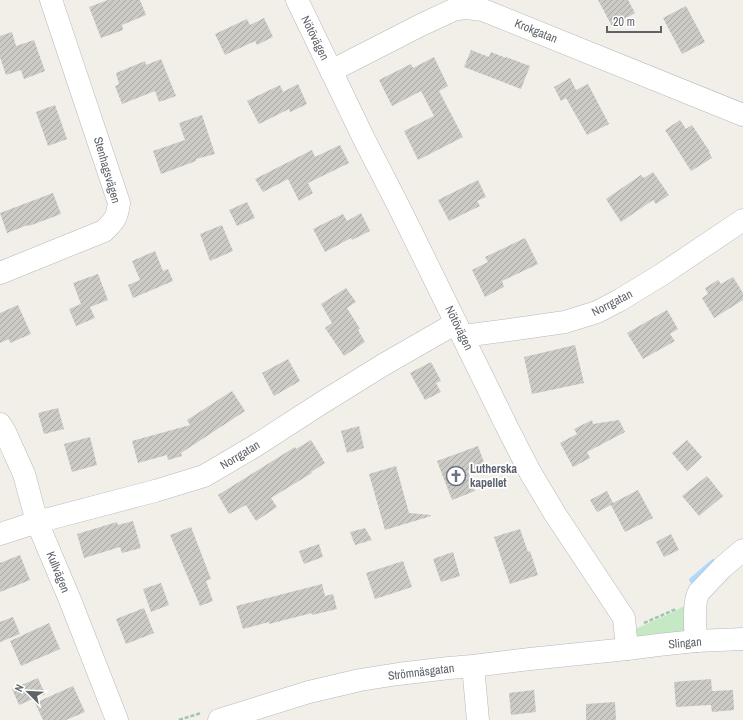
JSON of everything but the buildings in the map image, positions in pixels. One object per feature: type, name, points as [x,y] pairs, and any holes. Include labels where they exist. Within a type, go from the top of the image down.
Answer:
[{"type":"street","name":"Stenhagsvägen","points":[[0,273],[104,231],[117,215],[119,203],[51,0]]},
{"type":"street","name":"Nötövägen","points":[[297,0],[530,472],[555,514],[624,618],[627,643]]},
{"type":"street","name":"Krokgatan","points":[[331,71],[453,10],[466,8],[483,10],[743,114]]},
{"type":"street","name":"Norrgatan","points":[[0,534],[37,522],[155,491],[204,476],[255,446],[376,369],[460,330],[516,329],[565,322],[597,312],[661,275],[743,220]]},
{"type":"street","name":"Kullvägen","points":[[0,424],[24,474],[37,522],[70,600],[117,720]]},
{"type":"street","points":[[696,641],[695,618],[697,596],[699,592],[723,567],[743,550]]},
{"type":"street","name":"Slingan","points":[[627,643],[658,645],[696,641],[743,639]]},
{"type":"street","name":"Strömnäsgatan","points":[[219,720],[309,692],[360,680],[398,674],[530,659],[627,643]]},
{"type":"street","points":[[473,666],[478,720]]},
{"type":"path","points":[[627,643],[634,628],[666,614],[697,596]]},
{"type":"green space","points":[[693,601],[694,647],[634,650],[631,631],[669,614]]},
{"type":"waterway","points":[[692,580],[713,562]]},
{"type":"place","name":"Lutherska kapellet","points":[[456,476]]}]
